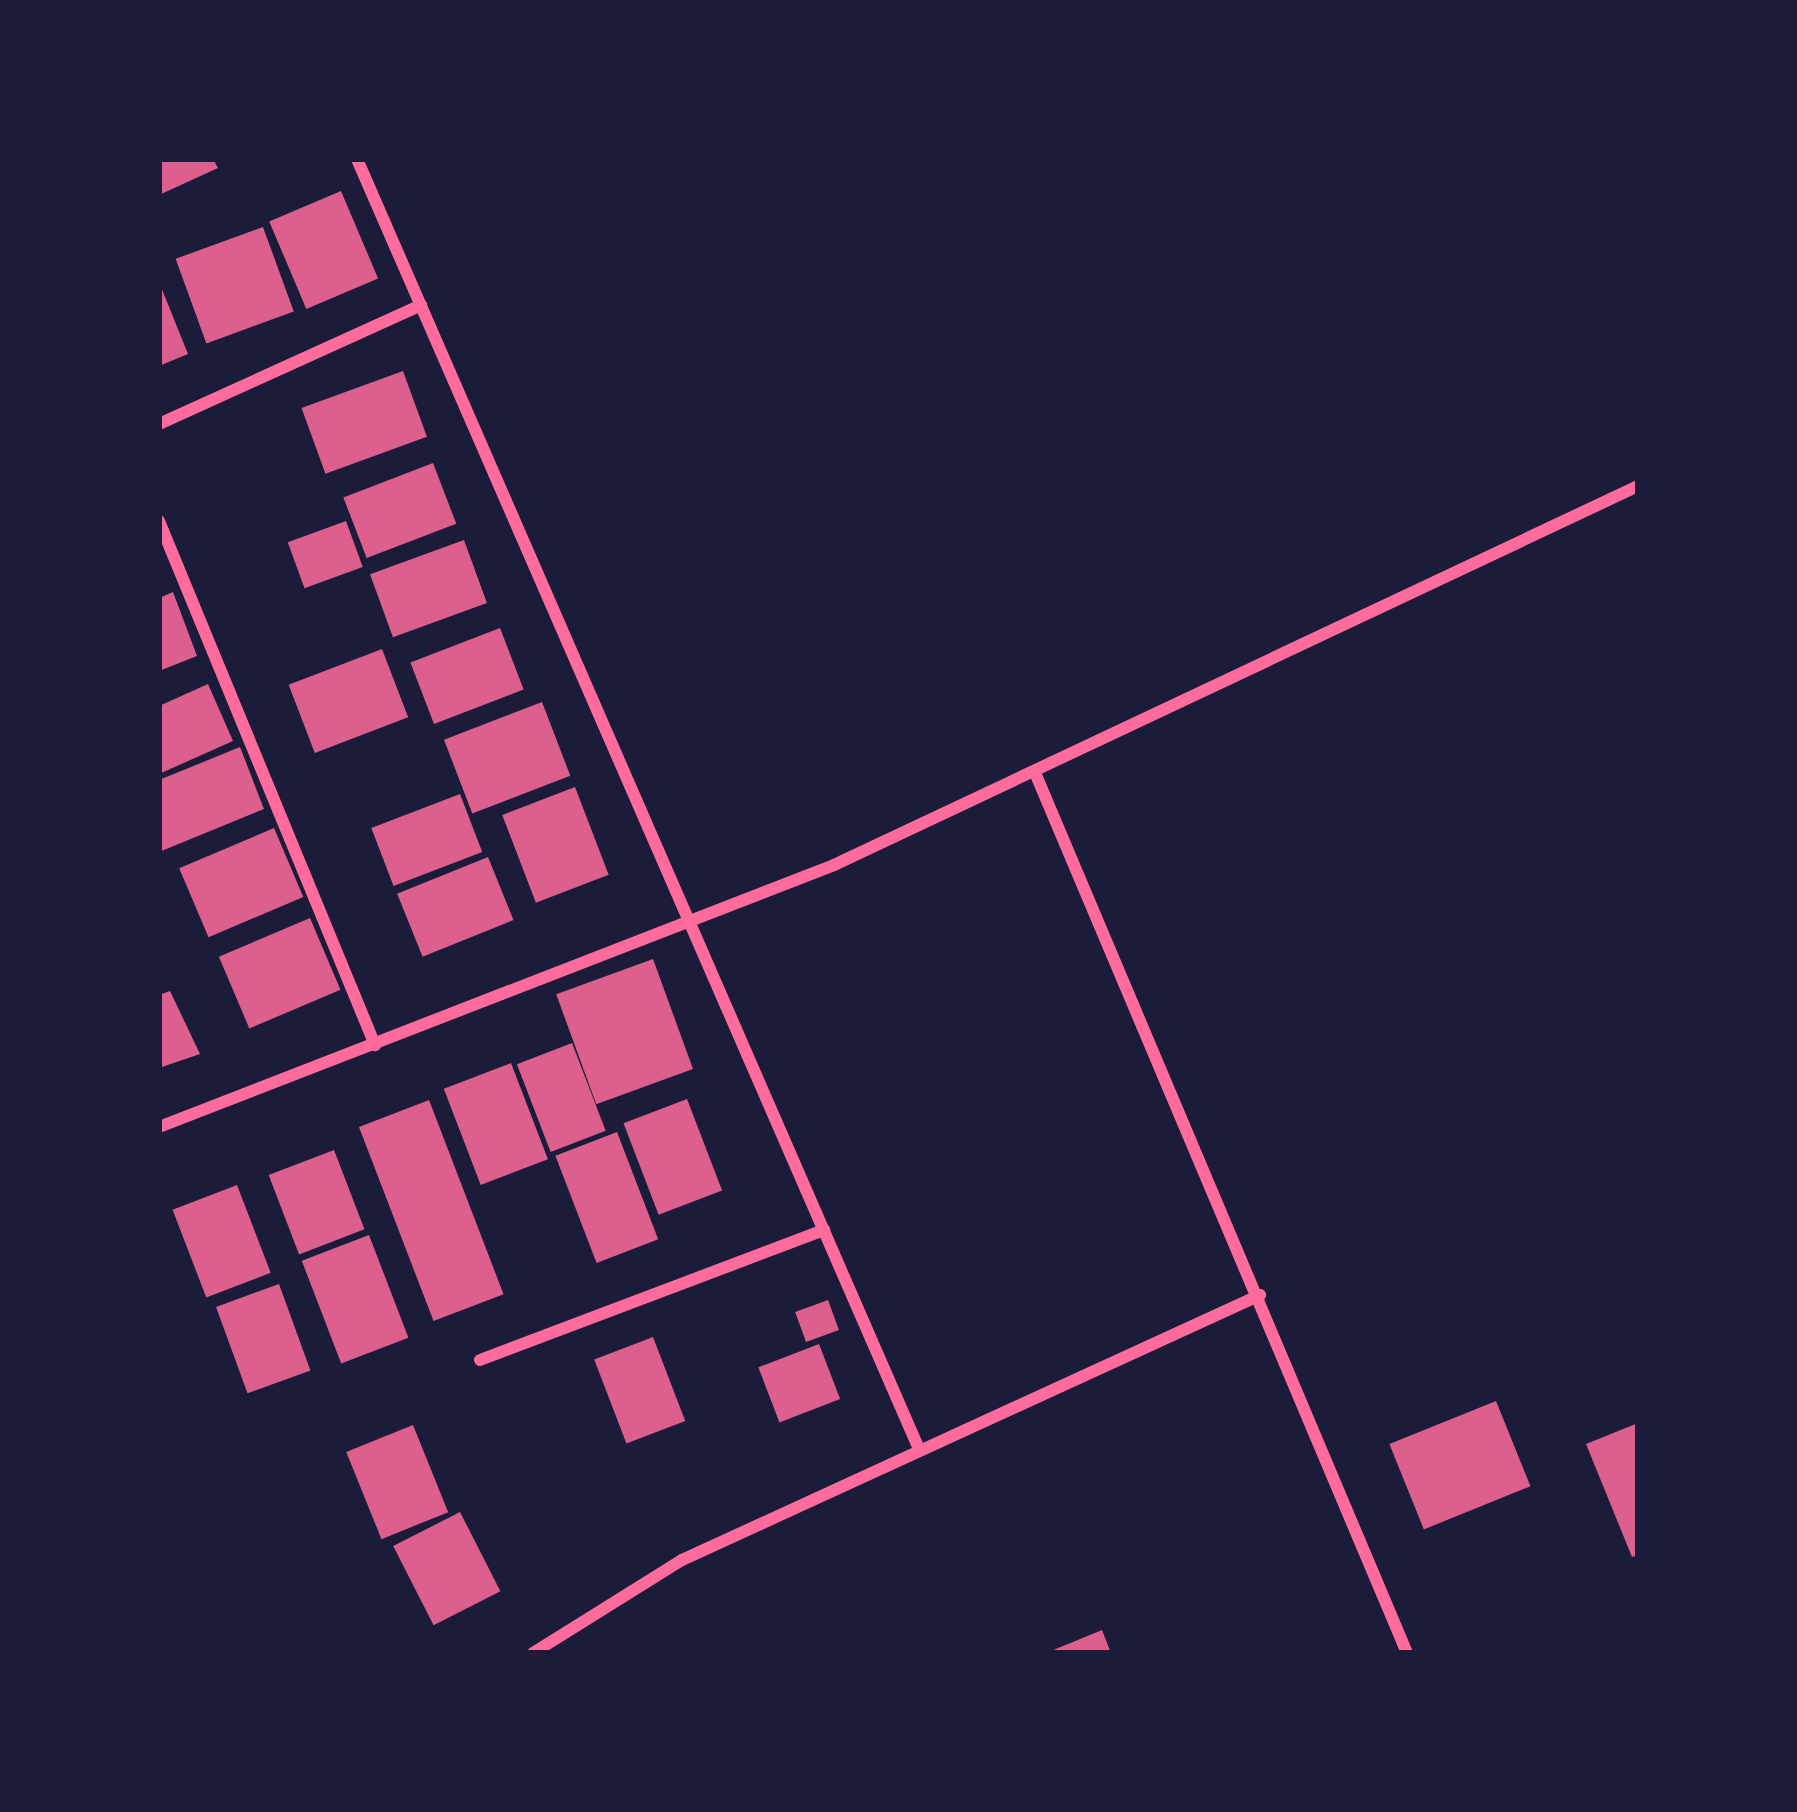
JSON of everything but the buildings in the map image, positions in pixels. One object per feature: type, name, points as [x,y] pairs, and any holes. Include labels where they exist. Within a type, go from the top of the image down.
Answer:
[{"type":"street","points":[[357,159],[919,1449]]},
{"type":"street","points":[[159,424],[421,305]]},
{"type":"street","points":[[159,1127],[375,1045],[686,915],[834,865],[1036,775],[1638,486]]},
{"type":"street","points":[[159,521],[375,1045]]},
{"type":"street","points":[[1036,775],[1260,1295],[1407,1653]]},
{"type":"street","points":[[480,1360],[824,1229]]},
{"type":"street","points":[[533,1653],[682,1560],[1260,1295]]}]
